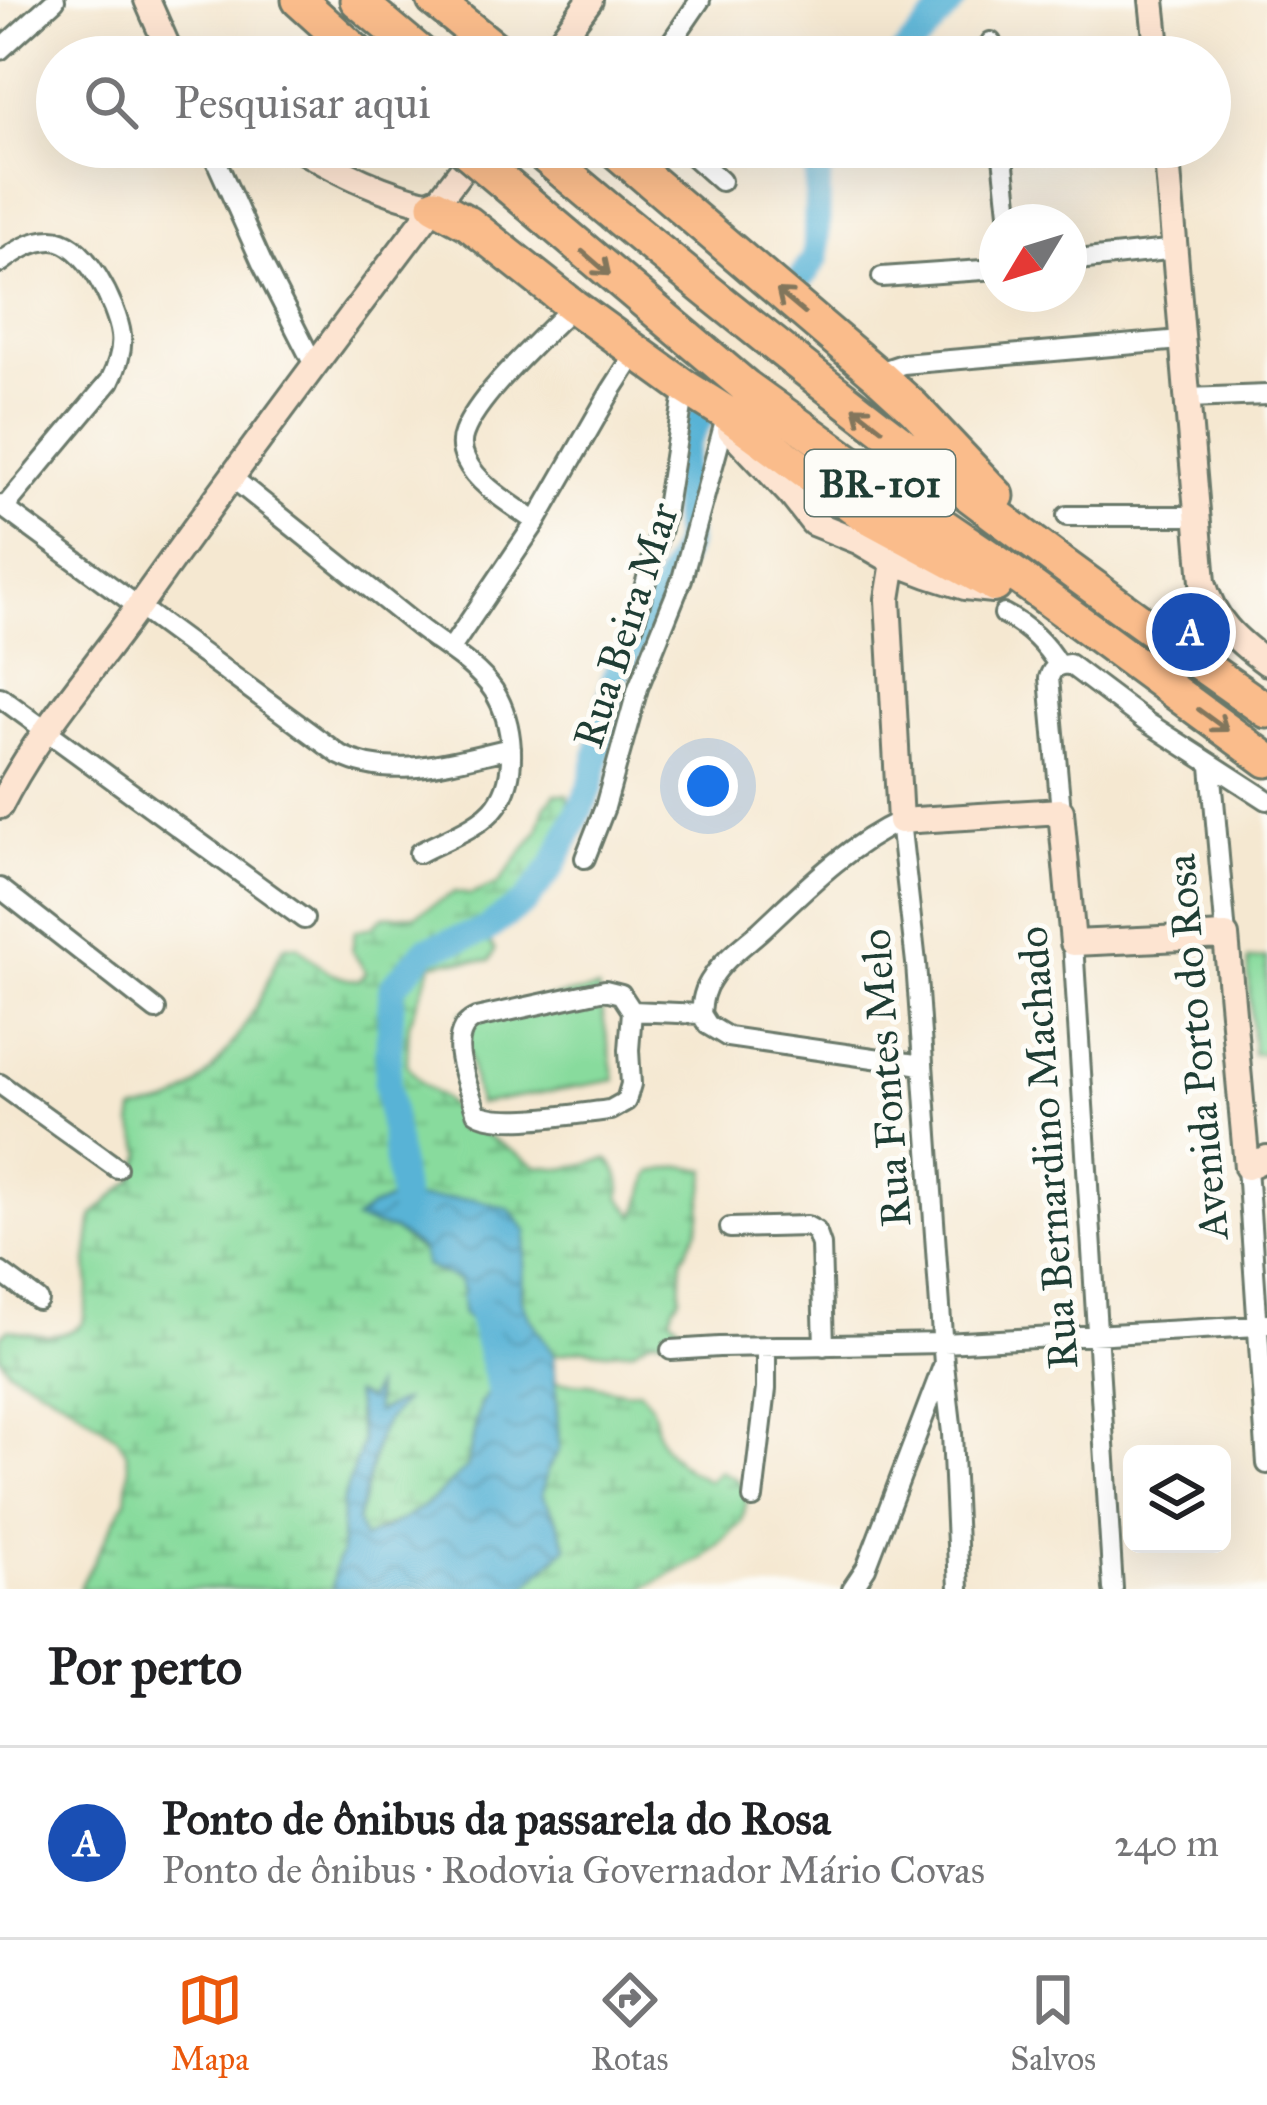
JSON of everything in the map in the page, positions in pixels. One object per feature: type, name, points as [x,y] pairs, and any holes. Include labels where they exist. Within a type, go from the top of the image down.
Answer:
[{"type":"highway","points":[[299,0],[339,36]]},
{"type":"highway","points":[[357,0],[400,36]]},
{"type":"highway","points":[[435,0],[479,36]]},
{"type":"highway","name":"BR-101","points":[[487,168],[746,387],[1267,760]]},
{"type":"highway","name":"BR-101","points":[[559,168],[882,429],[1267,711]]},
{"type":"highway","points":[[636,168],[879,376],[1030,525],[1267,698]]},
{"type":"highway","points":[[435,206],[468,223],[708,405],[862,513],[1006,603],[1084,625]]},
{"type":"main road","points":[[148,0],[163,36]]},
{"type":"main road","points":[[564,36],[590,0]]},
{"type":"main road","points":[[1153,0],[1156,36]]},
{"type":"main road","points":[[333,168],[389,193],[435,206]]},
{"type":"main road","points":[[0,806],[44,730],[463,168]]},
{"type":"main road","points":[[1168,168],[1203,582],[1209,603],[1226,629],[1267,663]]},
{"type":"main road","points":[[708,405],[813,523],[894,562],[1006,603]]},
{"type":"main road","name":"Rua Fontes Melo","points":[[894,562],[888,599],[900,820]]},
{"type":"main road","points":[[900,820],[1061,811]]},
{"type":"main road","name":"Rua Bernardino Machado","points":[[1061,811],[1073,943]]},
{"type":"main road","points":[[1073,943],[1226,936]]},
{"type":"main road","name":"Avenida Porto do Rosa","points":[[1226,936],[1239,1095],[1257,1162]]},
{"type":"main road","points":[[1239,1095],[1267,1104]]},
{"type":"street","points":[[0,50],[55,0]]},
{"type":"street","points":[[675,36],[700,0]]},
{"type":"street","points":[[222,168],[262,263],[314,365]]},
{"type":"street","points":[[706,168],[721,181]]},
{"type":"street","points":[[1004,168],[1008,204]]},
{"type":"street","points":[[0,263],[33,243],[54,239],[68,243],[99,280],[122,338],[118,366],[110,381],[2,507],[360,766],[411,769],[511,748]]},
{"type":"street","points":[[1087,259],[1176,249]]},
{"type":"street","points":[[882,277],[979,270]]},
{"type":"street","points":[[536,522],[482,481],[467,463],[461,446],[486,396],[573,305]]},
{"type":"street","points":[[879,376],[903,364],[1181,340]]},
{"type":"street","points":[[450,650],[536,522],[636,352]]},
{"type":"street","points":[[1188,398],[1267,395]]},
{"type":"street","points":[[634,624],[664,514],[708,405]]},
{"type":"street","name":"Rua Beira Mar","points":[[585,858],[605,807],[638,688],[694,542],[708,405]]},
{"type":"street","points":[[230,476],[450,650],[496,694],[511,748],[511,770],[496,808],[419,853]]},
{"type":"street","points":[[1067,516],[1199,516]]},
{"type":"street","points":[[1006,603],[1058,665],[1069,664],[1139,718],[1267,800]]},
{"type":"street","name":"Rua Bernardino Machado","points":[[1058,665],[1049,678],[1061,811]]},
{"type":"street","points":[[0,698],[304,919]]},
{"type":"street","name":"Avenida Porto do Rosa","points":[[1211,766],[1226,936]]},
{"type":"street","points":[[900,820],[874,833],[819,877],[728,960],[703,995],[700,1014],[728,1037],[922,1065]]},
{"type":"street","name":"Rua Fontes Melo","points":[[900,820],[916,963],[952,1432],[959,1589]]},
{"type":"street","points":[[0,889],[156,1010]]},
{"type":"street","name":"Rua Bernardino Machado","points":[[1073,943],[1113,1589]]},
{"type":"street","points":[[604,990],[621,994],[632,1011],[629,1096],[617,1107],[501,1120],[476,1112],[460,1058],[460,1033],[466,1022],[604,990]]},
{"type":"street","points":[[632,1011],[700,1014]]},
{"type":"street","points":[[0,1084],[117,1168]]},
{"type":"street","name":"Avenida Porto do Rosa","points":[[1257,1162],[1267,1464]]},
{"type":"street","points":[[730,1228],[807,1226],[816,1231],[821,1245],[824,1346]]},
{"type":"street","points":[[0,1272],[38,1300]]},
{"type":"street","points":[[671,1350],[944,1343],[1263,1325]]},
{"type":"street","points":[[753,1498],[766,1389],[766,1347]]},
{"type":"street","points":[[852,1589],[866,1568],[944,1364]]},
{"type":"green space","points":[[555,794],[567,795],[571,813],[520,894],[492,919],[438,940],[457,944],[487,938],[495,950],[490,961],[432,964],[409,1024],[407,1065],[462,1120],[536,1166],[564,1169],[607,1159],[619,1176],[620,1197],[635,1216],[652,1172],[682,1166],[707,1170],[698,1229],[682,1258],[680,1297],[671,1317],[690,1335],[688,1339],[652,1338],[632,1350],[583,1349],[554,1355],[521,1297],[527,1231],[421,1200],[392,1199],[357,1220],[393,1230],[459,1280],[463,1314],[498,1345],[507,1368],[480,1404],[467,1467],[434,1499],[362,1540],[357,1522],[378,1437],[401,1402],[375,1412],[373,1390],[368,1400],[356,1394],[362,1443],[342,1503],[341,1554],[333,1589],[79,1589],[126,1500],[126,1451],[117,1437],[71,1404],[9,1370],[0,1356],[0,1337],[9,1329],[57,1335],[83,1323],[93,1215],[133,1179],[143,1154],[132,1125],[134,1112],[174,1102],[204,1078],[249,1018],[285,946],[298,946],[333,974],[359,980],[366,972],[352,951],[355,931],[372,927],[384,916],[416,915],[455,892],[470,895],[499,883],[538,831],[545,807]]},
{"type":"green space","points":[[1267,958],[1267,1053],[1253,1054],[1248,960]]},
{"type":"green space","points":[[598,989],[615,1080],[478,1104],[461,1013]]},
{"type":"green space","points":[[555,1382],[639,1390],[651,1406],[661,1442],[671,1456],[708,1481],[720,1471],[738,1480],[747,1500],[741,1523],[703,1558],[642,1589],[523,1589],[567,1547],[542,1495],[547,1470],[559,1450]]},
{"type":"water","points":[[392,1199],[475,1199],[509,1209],[527,1231],[521,1297],[554,1355],[559,1450],[547,1470],[542,1495],[567,1547],[523,1589],[333,1589],[341,1554],[342,1503],[362,1443],[354,1394],[368,1400],[374,1387],[376,1412],[405,1400],[378,1437],[357,1521],[363,1539],[434,1499],[467,1467],[480,1404],[507,1368],[498,1345],[462,1314],[459,1280],[425,1266],[421,1249],[393,1230],[355,1220]]},
{"type":"waterway","points":[[921,36],[954,0]]},
{"type":"waterway","points":[[802,277],[816,257],[819,168]]},
{"type":"waterway","points":[[421,1228],[404,1212],[387,1083],[392,987],[427,949],[484,931],[525,902],[553,866],[590,789],[615,676],[686,544],[682,465],[687,441],[700,419]]},
{"type":"waterway","points":[[476,1299],[506,1412]]},
{"type":"place","name":"Ponto de ônibus da passarela do Rosa","points":[[1191,632]]}]
